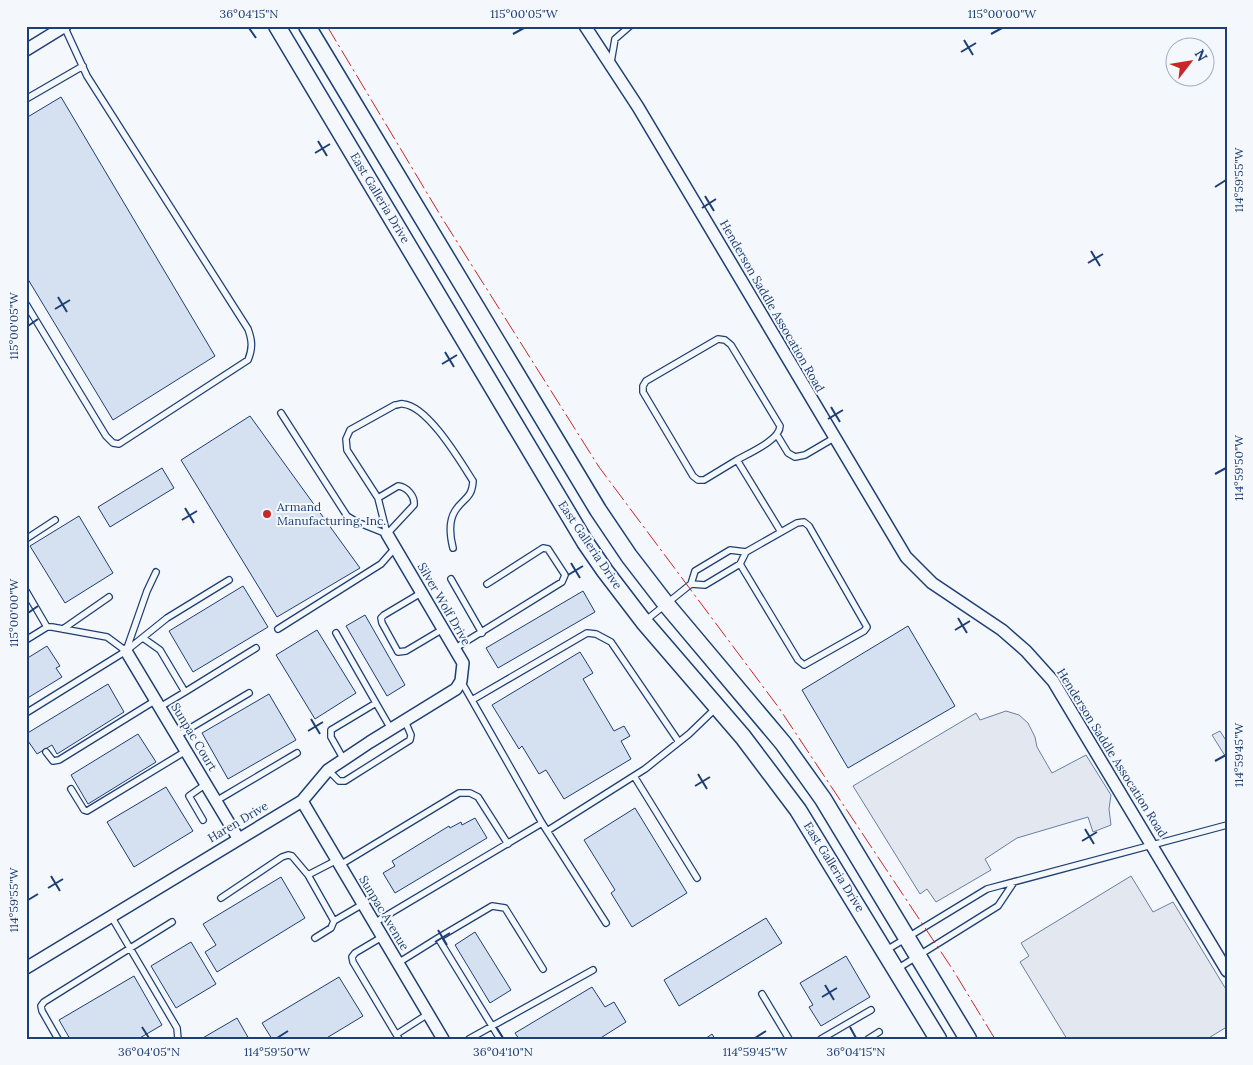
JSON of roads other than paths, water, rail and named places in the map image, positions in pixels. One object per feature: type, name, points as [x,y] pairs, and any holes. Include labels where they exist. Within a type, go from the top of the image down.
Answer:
[{"type":"main road","name":"East Galleria Drive","points":[[277,26],[585,542],[644,622],[717,706],[798,810],[938,1039]]},
{"type":"main road","name":"East Galleria Drive","points":[[308,26],[593,502],[629,556],[666,604],[758,712],[800,766],[823,799],[968,1039]]},
{"type":"street","points":[[26,50],[65,26]]},
{"type":"street","name":"Henderson Saddle Assocation Road","points":[[585,26],[711,230],[906,557],[932,583],[1002,630],[1026,651],[1053,681],[1227,971]]},
{"type":"street","name":"Silver Wolf Drive","points":[[387,534],[463,663],[458,685]]},
{"type":"street","name":"Sunpac Court","points":[[126,651],[238,838]]},
{"type":"street","name":"Haren Drive","points":[[26,968],[302,801],[328,770],[458,685]]},
{"type":"street","name":"Sunpac Avenue","points":[[302,801],[443,1039]]},
{"type":"lane","points":[[26,304],[106,436],[113,443],[119,444],[248,360],[251,354],[252,342],[248,329],[88,76],[65,26]]},
{"type":"lane","points":[[610,64],[616,39],[630,26]]},
{"type":"lane","points":[[26,99],[83,66]]},
{"type":"lane","points":[[718,339],[725,340],[731,345],[780,426],[780,431],[775,438],[737,460],[704,480],[698,480],[693,476],[643,392],[642,386],[646,381],[718,339]]},
{"type":"lane","points":[[387,534],[378,498],[347,450],[346,439],[350,430],[403,404],[419,411],[441,434],[473,481],[468,499],[455,511],[451,521],[450,535],[453,548]]},
{"type":"lane","points":[[281,413],[347,516],[387,534]]},
{"type":"lane","points":[[777,435],[788,453],[795,457],[805,455],[834,438]]},
{"type":"lane","points":[[737,460],[781,532]]},
{"type":"lane","points":[[378,498],[398,486],[404,487],[414,501],[414,505],[387,534]]},
{"type":"lane","points":[[26,539],[55,520]]},
{"type":"lane","points":[[691,584],[705,585],[740,564],[746,552],[796,524],[804,522],[810,526],[868,627],[864,632],[804,665],[798,660],[740,564]]},
{"type":"lane","points":[[278,630],[382,564],[395,548]]},
{"type":"lane","points":[[454,649],[562,582],[565,575],[548,549],[543,548],[487,584]]},
{"type":"lane","points":[[644,622],[691,584],[695,571],[730,550],[746,552]]},
{"type":"lane","points":[[126,651],[147,591],[156,572]]},
{"type":"lane","points":[[451,579],[482,633]]},
{"type":"lane","points":[[26,713],[126,651],[167,618],[229,580]]},
{"type":"lane","points":[[26,591],[47,627]]},
{"type":"lane","points":[[421,593],[381,618],[398,652],[406,651],[442,629]]},
{"type":"lane","points":[[63,629],[109,597]]},
{"type":"lane","points":[[26,640],[47,627],[107,637],[126,651]]},
{"type":"lane","points":[[336,633],[392,729]]},
{"type":"lane","points":[[472,700],[587,634],[596,634],[610,642],[679,742]]},
{"type":"lane","points":[[142,638],[160,650],[185,692]]},
{"type":"lane","points":[[46,752],[53,761],[59,760],[158,704],[185,692],[256,648]]},
{"type":"lane","points":[[458,685],[472,700],[542,824],[606,923]]},
{"type":"lane","points":[[177,736],[249,693]]},
{"type":"lane","points":[[344,760],[331,737],[331,730],[376,703]]},
{"type":"lane","points":[[547,832],[634,776],[679,742],[717,706]]},
{"type":"lane","points":[[328,770],[339,781],[345,781],[410,740],[412,735],[405,721]]},
{"type":"lane","points":[[71,789],[84,810],[87,811],[186,751]]},
{"type":"lane","points":[[216,801],[297,753]]},
{"type":"lane","points":[[634,776],[697,878]]},
{"type":"lane","points":[[203,820],[189,796],[206,784]]},
{"type":"lane","points":[[308,875],[338,863],[460,793],[470,793],[478,797],[508,844]]},
{"type":"lane","points":[[374,923],[542,824]]},
{"type":"lane","points":[[885,951],[987,889],[1227,825]]},
{"type":"lane","points":[[222,898],[255,874],[288,855],[292,856],[308,875],[334,921]]},
{"type":"lane","points":[[896,969],[998,906],[1014,882]]},
{"type":"lane","points":[[316,938],[331,928],[334,921],[363,904]]},
{"type":"lane","points":[[398,963],[492,906],[499,906],[505,908],[542,969]]},
{"type":"lane","points":[[111,916],[177,1028],[178,1039]]},
{"type":"lane","points":[[58,1039],[42,1011],[41,1006],[44,1002],[172,922]]},
{"type":"lane","points":[[382,936],[355,953],[352,957],[353,962],[398,1036],[428,1014]]},
{"type":"lane","points":[[438,938],[500,1039]]},
{"type":"lane","points":[[469,1039],[593,970]]},
{"type":"lane","points":[[762,994],[789,1039]]},
{"type":"lane","points":[[821,1039],[871,1010]]},
{"type":"lane","points":[[868,1039],[879,1032]]},
{"type":"place","name":"Armand Manufacturing, Inc.","points":[[267,514]]}]
